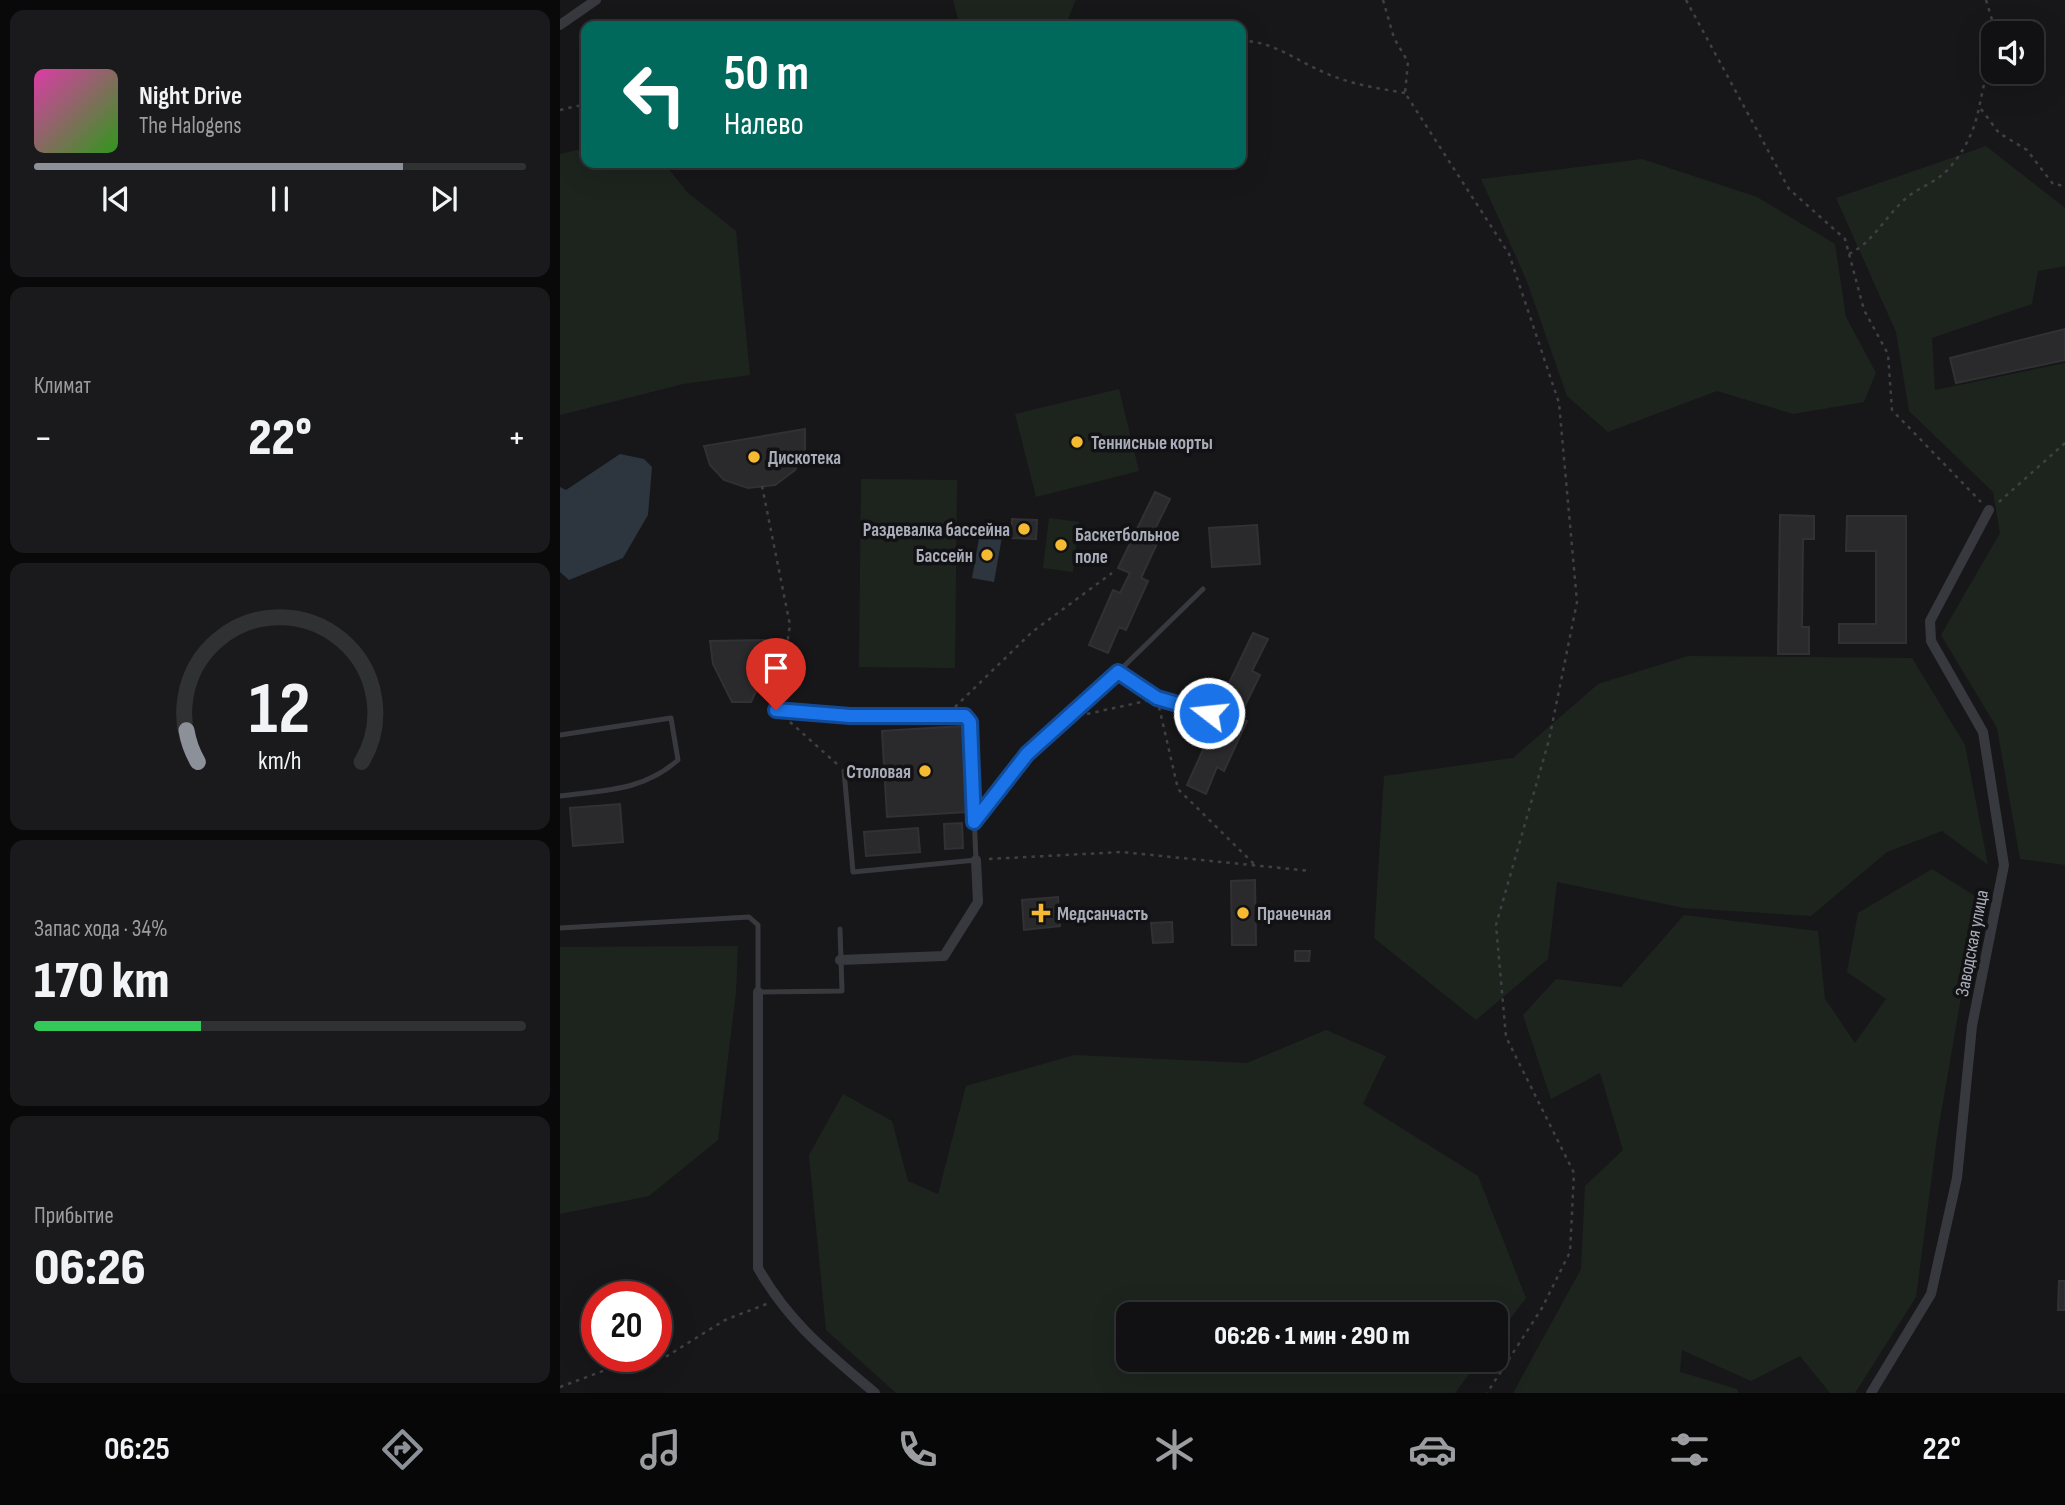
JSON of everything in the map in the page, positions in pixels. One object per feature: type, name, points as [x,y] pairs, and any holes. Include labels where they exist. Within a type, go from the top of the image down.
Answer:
[{"type":"street","points":[[560,24],[596,0]]},
{"type":"street","name":"Заводская улица","points":[[1871,1393],[1931,1294],[1956,1178],[1972,1026],[2004,865],[1983,732],[1930,641],[1930,621],[1989,510]]},
{"type":"street","points":[[840,960],[944,956],[978,902],[976,860]]},
{"type":"street","points":[[758,992],[758,1268],[776,1301],[804,1333],[875,1393]]},
{"type":"lane","points":[[974,822],[1027,754],[1118,672],[1203,589]]},
{"type":"lane","points":[[1118,672],[1157,698],[1209,713]]},
{"type":"lane","points":[[776,710],[850,716],[965,716],[970,722],[976,860],[853,872],[844,771]]},
{"type":"lane","points":[[560,735],[671,718],[678,760],[659,777],[636,786],[560,796]]},
{"type":"lane","points":[[560,928],[749,917],[758,925],[758,992],[842,991],[840,929]]},
{"type":"path","points":[[1383,0],[1394,38],[1408,62],[1405,93],[1509,254],[1559,403],[1577,602],[1549,740],[1496,925],[1506,1037],[1574,1173],[1570,1252],[1542,1308],[1487,1393]]},
{"type":"path","points":[[1686,0],[1789,189],[1845,239],[1864,310],[1888,354],[1892,410],[1989,510],[2065,443]]},
{"type":"path","points":[[1986,0],[1992,21]]},
{"type":"path","points":[[1246,40],[1292,55],[1321,71],[1358,85],[1405,93]]},
{"type":"path","points":[[1849,254],[1866,246],[1877,229],[1904,199],[1944,174],[1968,142],[1981,109],[1985,84]]},
{"type":"path","points":[[560,110],[581,105]]},
{"type":"path","points":[[1981,109],[2000,133],[2027,150],[2053,184],[2065,186]]},
{"type":"path","points":[[762,486],[790,625],[784,664],[772,683],[776,710],[844,771]]},
{"type":"path","points":[[945,716],[1032,632],[1112,573]]},
{"type":"path","points":[[1066,719],[1157,698],[1178,789],[1255,865]]},
{"type":"path","points":[[976,860],[1122,852],[1311,871]]},
{"type":"path","points":[[560,1387],[616,1366],[667,1356],[725,1320],[776,1301]]},
{"type":"shaded area","points":[[953,0],[1076,0],[1067,21],[959,21]]},
{"type":"shaded area","points":[[1986,146],[2065,208],[2065,266],[2038,271],[2032,304],[1932,338],[1935,390],[2065,363],[2065,865],[2020,859],[1997,728],[1941,635],[2000,533],[1993,492],[1909,411],[1896,332],[1836,198]]},
{"type":"shaded area","points":[[581,149],[581,168],[668,168],[687,192],[736,231],[750,375],[683,384],[560,415],[560,154]]},
{"type":"shaded area","points":[[1642,159],[1757,197],[1835,244],[1846,317],[1876,373],[1864,402],[1793,414],[1717,391],[1608,432],[1567,396],[1526,279],[1481,179]]},
{"type":"shaded area","name":"Теннисные корты","points":[[1119,389],[1139,471],[1036,497],[1015,414]]},
{"type":"shaded area","points":[[620,454],[644,459],[652,467],[648,515],[623,558],[569,580],[560,572],[560,487],[566,490]]},
{"type":"shaded area","points":[[861,479],[957,480],[955,668],[859,667]]},
{"type":"shaded area","name":"Баскетбольное поле","points":[[1049,518],[1079,522],[1073,572],[1043,568]]},
{"type":"shaded area","name":"Бассейн","points":[[981,527],[1003,531],[994,582],[972,578]]},
{"type":"shaded area","points":[[1688,656],[1912,658],[1965,745],[1988,865],[1942,831],[1887,852],[1811,916],[1684,908],[1557,882],[1548,959],[1476,1020],[1374,938],[1384,776],[1513,758],[1598,684]]},
{"type":"shaded area","points":[[1932,869],[1978,898],[1937,1137],[1916,1297],[1855,1393],[1830,1393],[1800,1356],[1751,1381],[1682,1350],[1680,1372],[1737,1389],[1739,1393],[1513,1393],[1581,1269],[1585,1186],[1623,1150],[1600,1073],[1551,1099],[1523,1015],[1556,979],[1621,987],[1684,915],[1818,931],[1825,999],[1855,1043],[1886,999],[1847,972],[1858,913]]},
{"type":"shaded area","points":[[738,946],[736,992],[718,1140],[649,1196],[560,1214],[560,947]]},
{"type":"shaded area","points":[[1326,1030],[1386,1056],[1363,1104],[1478,1176],[1526,1298],[1508,1322],[1508,1302],[1116,1302],[1116,1372],[1471,1372],[1455,1393],[896,1393],[826,1330],[809,1155],[843,1094],[892,1121],[908,1181],[938,1194],[966,1086],[1074,1055],[1247,1063]]},
{"type":"building","points":[[2065,329],[2065,360],[1956,383],[1950,358]]},
{"type":"building","name":"Дискотека","points":[[805,429],[805,449],[795,470],[775,485],[748,488],[724,480],[710,465],[704,446]]},
{"type":"building","points":[[1155,492],[1170,499],[1154,531],[1161,535],[1141,578],[1148,581],[1126,630],[1119,627],[1108,653],[1089,645],[1113,590],[1120,593],[1130,573],[1118,568]]},
{"type":"building","points":[[1780,515],[1814,516],[1814,539],[1803,539],[1802,627],[1809,627],[1809,654],[1778,654]]},
{"type":"building","points":[[1847,516],[1906,516],[1906,643],[1839,643],[1839,624],[1876,624],[1876,551],[1846,551]]},
{"type":"building","name":"Раздевалка бассейна","points":[[1012,519],[1037,520],[1036,539],[1011,538]]},
{"type":"building","points":[[1257,525],[1260,564],[1212,567],[1209,528]]},
{"type":"building","points":[[1253,633],[1268,639],[1252,671],[1260,675],[1239,718],[1247,721],[1224,771],[1217,767],[1206,794],[1187,785],[1212,730],[1219,733],[1229,713],[1217,708]]},
{"type":"building","points":[[767,640],[768,666],[751,702],[732,702],[713,664],[710,641]]},
{"type":"building","name":"Столовая","points":[[962,726],[967,812],[887,817],[882,731]]},
{"type":"building","points":[[620,804],[623,842],[573,846],[570,808]]},
{"type":"building","points":[[962,823],[963,848],[945,849],[944,824]]},
{"type":"building","points":[[918,828],[920,852],[866,856],[864,832]]},
{"type":"building","name":"Прачечная","points":[[1255,880],[1256,945],[1232,945],[1231,881]]},
{"type":"building","name":"Медсанчасть","points":[[1058,897],[1060,926],[1024,930],[1022,900]]},
{"type":"building","points":[[1172,922],[1173,942],[1153,943],[1151,923]]},
{"type":"building","points":[[1295,951],[1310,951],[1309,961],[1295,961]]},
{"type":"building","points":[[2059,1281],[2065,1281],[2065,1310],[2058,1310]]},
{"type":"place","name":"Теннисные корты","points":[[1077,442]]},
{"type":"place","name":"Дискотека","points":[[754,457]]},
{"type":"place","name":"Раздевалка бассейна","points":[[1024,529]]},
{"type":"place","name":"Баскетбольное поле","points":[[1061,545]]},
{"type":"place","name":"Бассейн","points":[[987,555]]},
{"type":"place","name":"Столовая","points":[[925,771]]},
{"type":"place","name":"Медсанчасть","points":[[1041,913]]},
{"type":"place","name":"Прачечная","points":[[1243,913]]},
{"type":"route","points":[[776,710],[850,716],[965,716],[970,722],[974,822],[1027,754],[1118,672],[1157,698],[1209,713]]}]
